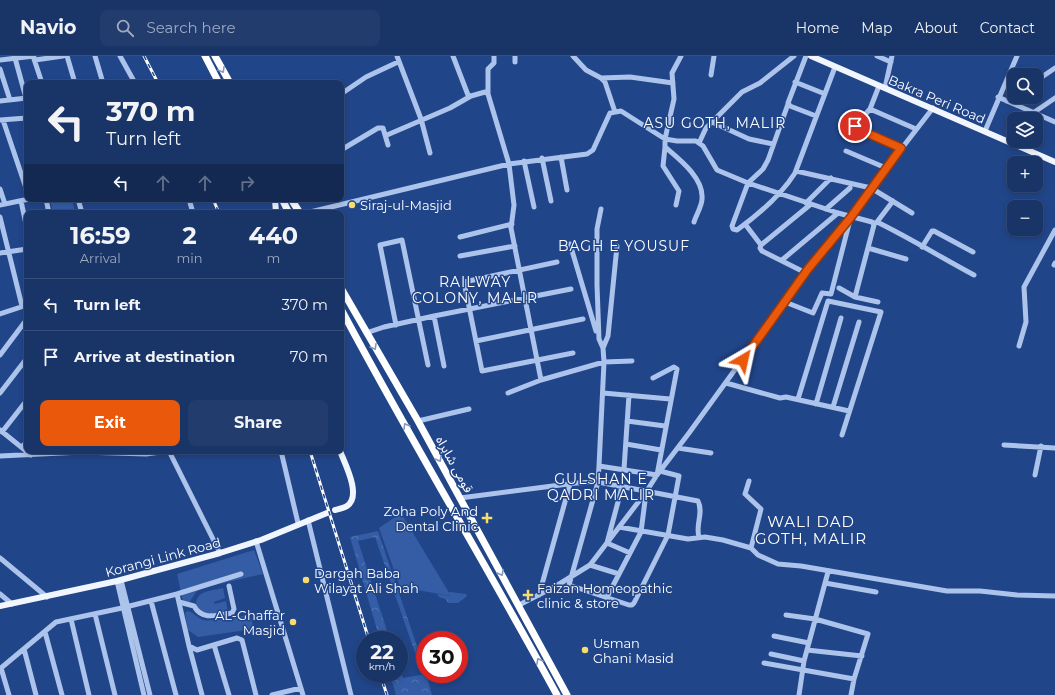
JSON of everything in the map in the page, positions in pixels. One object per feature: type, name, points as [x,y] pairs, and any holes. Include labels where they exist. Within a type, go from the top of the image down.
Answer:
[{"type":"highway","points":[[205,56],[217,80]]},
{"type":"highway","points":[[215,56],[228,80]]},
{"type":"highway","name":"قومی شاہراہ","points":[[344,293],[418,421],[519,604],[567,695]]},
{"type":"highway","name":"قومی شاہراہ","points":[[344,315],[370,364],[511,608],[558,695]]},
{"type":"highway","points":[[551,684],[558,679]]},
{"type":"main road","name":"Bakra Peri Road","points":[[811,56],[1055,162]]},
{"type":"main road","points":[[335,510],[347,507],[352,501],[354,493],[352,481],[341,454]]},
{"type":"main road","name":"Korangi Link Road","points":[[0,606],[119,581],[220,553],[256,541],[298,523],[327,513]]},
{"type":"street","points":[[0,60],[63,56]]},
{"type":"street","points":[[67,56],[74,80]]},
{"type":"street","points":[[95,56],[102,80]]},
{"type":"street","points":[[120,56],[132,80]]},
{"type":"street","points":[[453,56],[466,92],[471,96]]},
{"type":"street","points":[[494,56],[494,63],[488,69],[488,94],[509,164],[514,205],[512,224],[514,246],[541,380]]},
{"type":"street","points":[[515,56],[515,62]]},
{"type":"street","points":[[573,56],[586,70],[601,78],[630,77],[673,83]]},
{"type":"street","points":[[676,205],[680,191],[663,166],[665,139],[674,99],[672,73],[681,56]]},
{"type":"street","points":[[711,75],[714,56]]},
{"type":"street","points":[[699,143],[706,128],[742,92],[760,83],[794,56]]},
{"type":"street","points":[[806,56],[763,169],[748,183],[732,226],[733,229],[737,230],[745,224],[787,186],[796,171],[835,67]]},
{"type":"street","points":[[877,56],[892,59],[882,87],[870,109],[856,123],[856,128],[901,148]]},
{"type":"street","points":[[985,131],[998,97],[1017,56]]},
{"type":"street","points":[[15,58],[24,91]]},
{"type":"street","points":[[34,58],[41,80]]},
{"type":"street","points":[[344,92],[397,59],[421,119],[430,153]]},
{"type":"street","points":[[1043,76],[1055,68]]},
{"type":"street","points":[[0,69],[10,100]]},
{"type":"street","points":[[601,78],[610,95],[616,112]]},
{"type":"street","points":[[795,82],[825,94]]},
{"type":"street","points":[[387,134],[450,108],[480,92],[488,94]]},
{"type":"street","points":[[998,97],[1007,101]]},
{"type":"street","points":[[0,101],[24,98]]},
{"type":"street","points":[[1014,104],[1033,112],[1055,98]]},
{"type":"street","points":[[788,104],[816,116]]},
{"type":"street","points":[[519,604],[539,596],[590,565],[646,492],[658,473],[678,448],[806,273],[851,217],[901,148],[933,108]]},
{"type":"street","points":[[870,109],[916,129]]},
{"type":"street","points":[[318,210],[509,164],[542,158],[587,154],[593,150],[610,113],[621,111],[638,120],[665,139],[699,143],[703,146],[717,170],[778,194],[875,223],[900,233],[922,247],[974,275]]},
{"type":"street","points":[[1043,117],[1055,122]]},
{"type":"street","points":[[24,118],[2,120],[24,182]]},
{"type":"street","points":[[712,122],[749,139],[773,144]]},
{"type":"street","points":[[344,148],[378,128],[383,128],[388,145]]},
{"type":"street","points":[[665,147],[694,176],[702,192],[702,200],[694,222]]},
{"type":"street","points":[[846,151],[886,168]]},
{"type":"street","points":[[561,156],[567,190]]},
{"type":"street","points":[[542,158],[551,200]]},
{"type":"street","points":[[524,161],[534,207]]},
{"type":"street","points":[[796,171],[871,188],[912,213]]},
{"type":"street","points":[[761,245],[808,204],[831,178]]},
{"type":"street","points":[[826,209],[850,188]]},
{"type":"street","points":[[0,189],[2,204],[24,200]]},
{"type":"street","points":[[21,201],[24,214]]},
{"type":"street","points":[[855,297],[875,223],[893,201]]},
{"type":"street","points":[[599,339],[596,285],[597,229],[601,209]]},
{"type":"street","points":[[782,260],[838,213]]},
{"type":"street","points":[[0,217],[8,251],[24,303]]},
{"type":"street","points":[[785,302],[813,313],[822,293],[831,294],[851,217]]},
{"type":"street","points":[[460,237],[512,224]]},
{"type":"street","points":[[745,224],[761,245],[760,248],[762,251],[806,273]]},
{"type":"street","points":[[1019,346],[1026,322],[1024,287],[1055,230]]},
{"type":"street","points":[[922,247],[932,231],[934,231],[973,252]]},
{"type":"street","points":[[396,325],[380,245],[395,240],[402,240],[428,365]]},
{"type":"street","points":[[570,244],[603,348],[604,362],[598,482],[569,585],[632,605],[668,536],[674,496],[679,476],[600,466]]},
{"type":"street","points":[[460,256],[514,246]]},
{"type":"street","points":[[603,348],[608,336],[617,246]]},
{"type":"street","points":[[868,248],[906,259]]},
{"type":"street","points":[[0,252],[24,249]]},
{"type":"street","points":[[557,262],[464,282],[482,371],[536,359],[573,353]]},
{"type":"street","points":[[839,288],[855,297],[878,302]]},
{"type":"street","points":[[366,333],[419,319],[525,300],[571,289]]},
{"type":"street","points":[[798,399],[828,301],[879,311],[881,313],[842,435]]},
{"type":"street","points":[[0,314],[24,306]]},
{"type":"street","points":[[434,316],[444,366]]},
{"type":"street","points":[[816,404],[841,318]]},
{"type":"street","points":[[476,341],[583,319]]},
{"type":"street","points":[[833,407],[859,322]]},
{"type":"street","points":[[0,355],[24,323]]},
{"type":"street","points":[[508,393],[541,380],[604,362],[632,361]]},
{"type":"street","points":[[0,393],[24,362]]},
{"type":"street","points":[[653,378],[676,367],[658,473]]},
{"type":"street","points":[[726,383],[780,398],[786,396],[849,411]]},
{"type":"street","points":[[603,393],[670,399]]},
{"type":"street","points":[[624,469],[629,395]]},
{"type":"street","points":[[24,404],[1,431],[22,447],[24,445]]},
{"type":"street","points":[[418,421],[469,409]]},
{"type":"street","points":[[627,420],[665,426]]},
{"type":"street","points":[[626,444],[661,450]]},
{"type":"street","points":[[1004,445],[1055,448]]},
{"type":"street","points":[[1034,475],[1041,446]]},
{"type":"street","points":[[678,448],[711,454]]},
{"type":"street","points":[[0,456],[37,454]]},
{"type":"street","points":[[170,454],[220,553]]},
{"type":"street","points":[[281,454],[298,523]]},
{"type":"street","points":[[749,481],[745,494],[761,509],[751,548]]},
{"type":"street","points":[[460,498],[570,484],[598,482],[622,488],[698,501],[701,509],[698,524],[699,537]]},
{"type":"street","points":[[539,596],[570,484]]},
{"type":"street","points":[[607,542],[622,488]]},
{"type":"street","points":[[607,597],[641,532],[646,492]]},
{"type":"street","points":[[308,520],[351,695]]},
{"type":"street","points":[[619,527],[688,539],[699,537],[723,540],[751,548],[758,555],[778,564],[801,566],[828,572],[947,591],[980,591],[1017,595],[1055,596]]},
{"type":"street","points":[[256,541],[303,695]]},
{"type":"street","points":[[607,542],[630,553]]},
{"type":"street","points":[[0,558],[47,597]]},
{"type":"street","points":[[590,565],[619,574]]},
{"type":"street","points":[[799,695],[804,661],[828,572]]},
{"type":"street","points":[[9,695],[1,668],[56,622],[125,608],[241,574]]},
{"type":"street","points":[[119,581],[144,695]]},
{"type":"street","points":[[825,582],[876,592]]},
{"type":"street","points":[[179,602],[194,606],[196,611],[204,616],[232,613],[234,609],[229,586]]},
{"type":"street","points":[[0,594],[12,604]]},
{"type":"street","points":[[177,594],[202,695]]},
{"type":"street","points":[[151,601],[176,695]]},
{"type":"street","points":[[125,608],[150,695]]},
{"type":"street","points":[[95,614],[115,695]]},
{"type":"street","points":[[786,615],[816,619],[868,634],[854,679],[851,695]]},
{"type":"street","points":[[71,619],[89,695]]},
{"type":"street","points":[[45,632],[62,695]]},
{"type":"street","points":[[774,636],[809,643]]},
{"type":"street","points":[[189,646],[197,650],[237,638],[242,640],[256,695]]},
{"type":"street","points":[[214,645],[228,695]]},
{"type":"street","points":[[24,649],[36,695]]},
{"type":"street","points":[[807,650],[862,656]]},
{"type":"street","points":[[771,654],[804,661]]},
{"type":"street","points":[[764,663],[854,679]]},
{"type":"street","points":[[272,695],[300,688]]},
{"type":"green space","points":[[51,202],[73,202],[74,210],[52,210]]},
{"type":"green space","points":[[401,513],[451,596],[400,587],[379,528]]},
{"type":"green space","points":[[378,531],[416,643],[416,656],[375,537],[358,541],[387,631],[377,631],[350,537]]},
{"type":"green space","points":[[254,550],[263,574],[202,588],[196,592],[187,606],[184,606],[177,574]]},
{"type":"green space","points":[[223,588],[225,598],[214,602],[215,604],[226,601],[228,612],[203,614],[196,605],[199,596],[205,592]]},
{"type":"green space","points":[[449,592],[466,594],[467,596],[458,603],[448,603],[446,599],[439,597],[437,594],[450,596]]},
{"type":"green space","points":[[187,611],[203,620],[219,620],[250,615],[254,629],[198,637],[188,630],[185,613]]},
{"type":"green space","points":[[416,676],[416,683],[429,683],[432,695],[396,695],[393,683],[408,683],[408,677]]},
{"type":"railway","points":[[144,56],[156,80]]},
{"type":"railway","points":[[214,202],[218,210]]},
{"type":"railway","points":[[311,454],[366,631]]},
{"type":"railway","points":[[383,683],[387,695]]},
{"type":"place","name":"Siraj-ul-Masjid","points":[[352,205]]},
{"type":"place","name":"Zoha Poly And Dental Clinic","points":[[487,518]]},
{"type":"place","name":"Dargah Baba Wilayat Ali Shah","points":[[306,580]]},
{"type":"place","name":"Faizan Homeopathic clinic & store","points":[[528,595]]},
{"type":"place","name":"AL-Ghaffar Masjid","points":[[293,622]]},
{"type":"place","name":"Usman Ghani Masid","points":[[585,650]]},
{"type":"district","name":"ASU GOTH, MALIR","points":[[715,123]]},
{"type":"district","name":"BAGH E YOUSUF","points":[[624,246]]},
{"type":"district","name":"RAILWAY COLONY, MALIR","points":[[475,290]]},
{"type":"district","name":"GULSHAN E QADRI MALIR","points":[[601,488]]},
{"type":"district","name":"WALI DAD GOTH, MALIR","points":[[811,530]]},
{"type":"route","points":[[743,360],[808,269],[851,217],[901,148],[858,129],[855,126]]}]
